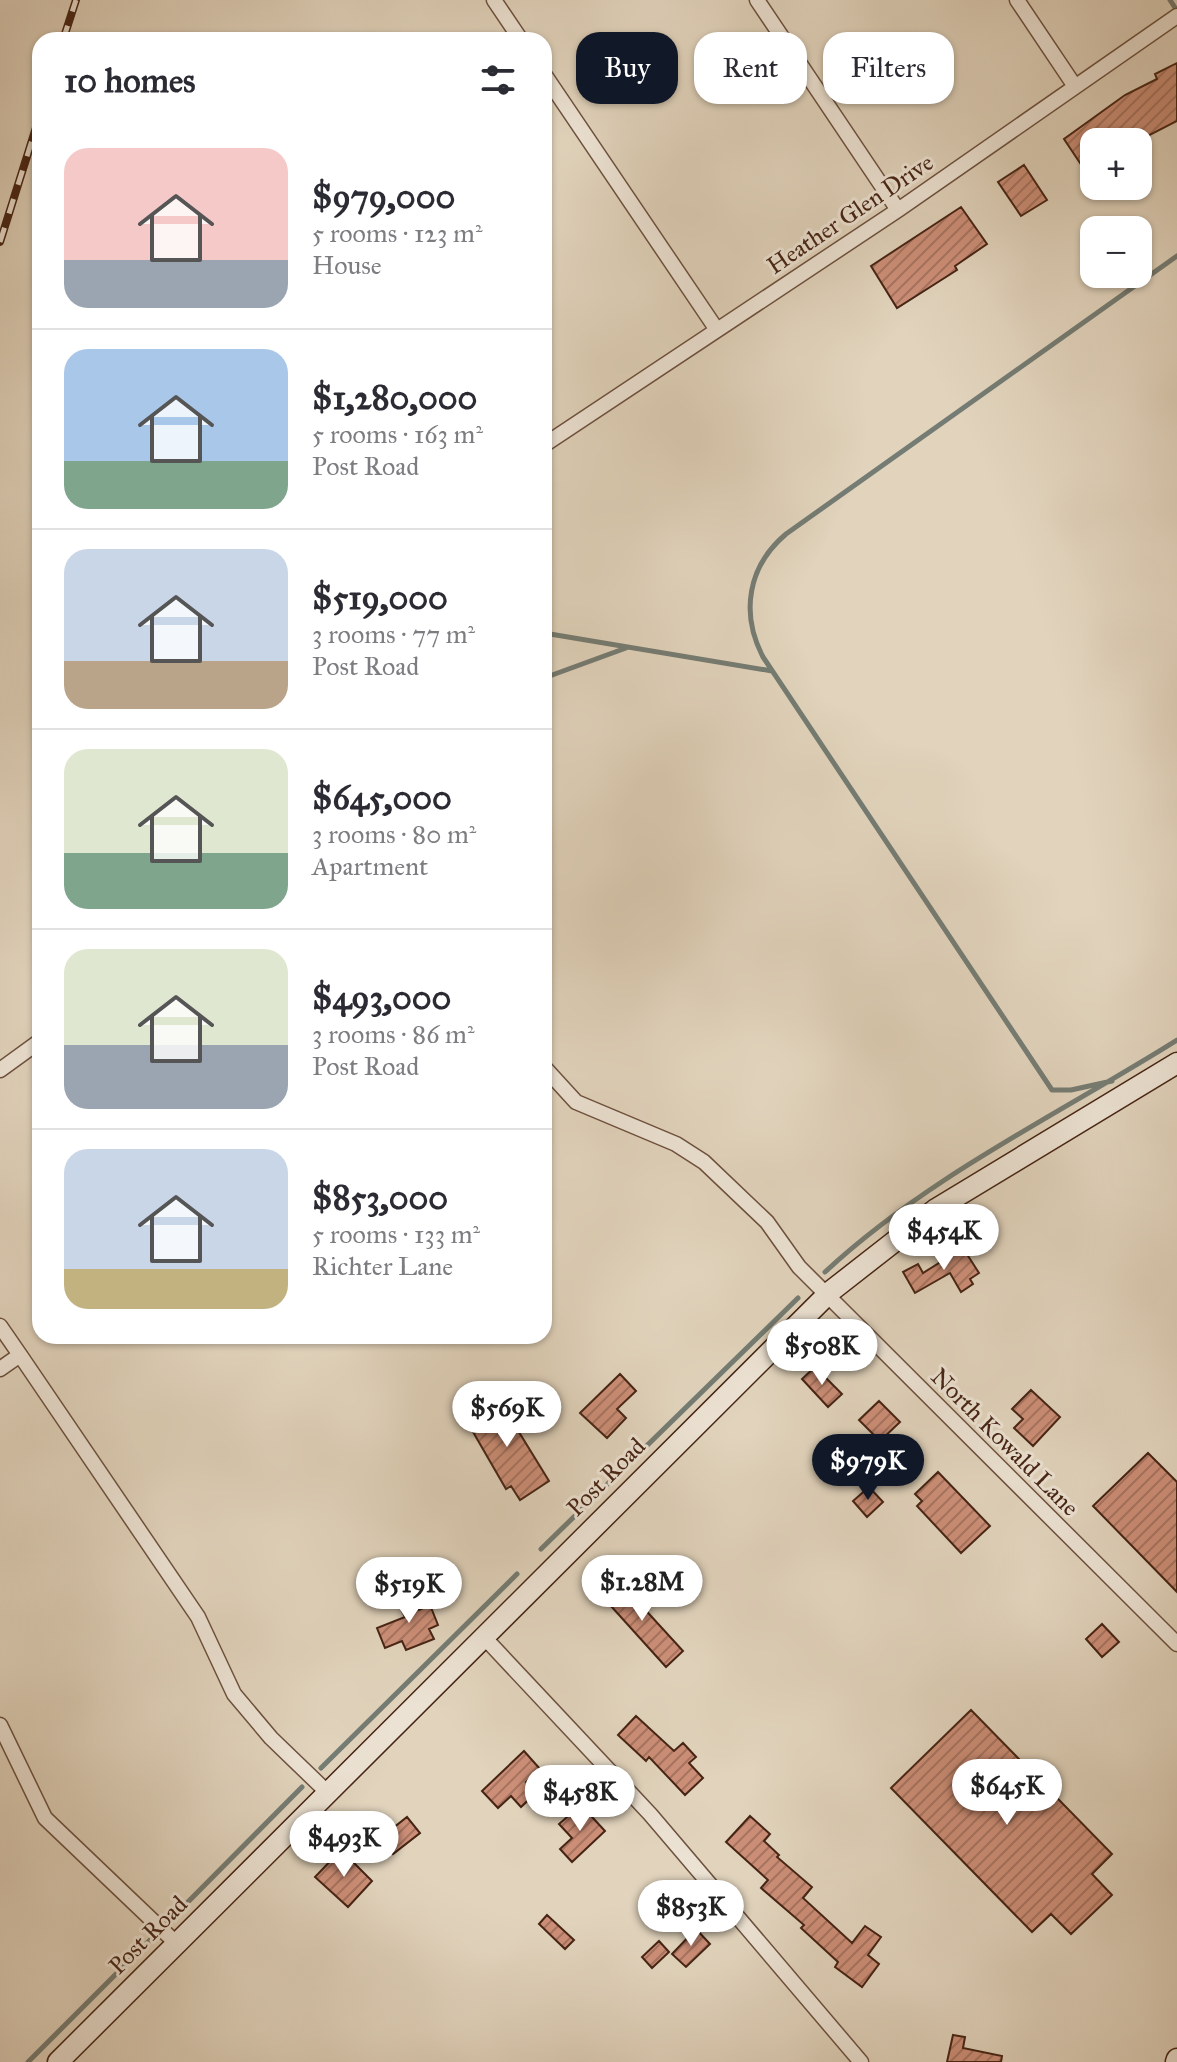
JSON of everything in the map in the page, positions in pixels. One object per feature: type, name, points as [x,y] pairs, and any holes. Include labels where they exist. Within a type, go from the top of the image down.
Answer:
[{"type":"street","points":[[494,0],[516,32]]},
{"type":"street","points":[[757,0],[898,210]]},
{"type":"street","points":[[1017,0],[1074,85]]},
{"type":"street","name":"Heather Glen Drive","points":[[552,440],[898,210],[1171,20]]},
{"type":"street","points":[[552,86],[717,330]]},
{"type":"street","points":[[0,1070],[32,1047]]},
{"type":"street","name":"Post Road","points":[[58,2062],[828,1294],[936,1209],[1177,1063]]},
{"type":"street","name":"North Kowald Lane","points":[[552,1076],[576,1102],[676,1144],[704,1162],[747,1201],[799,1267],[1177,1644]]},
{"type":"street","points":[[0,1326],[198,1617],[234,1694],[271,1738],[327,1792]]},
{"type":"street","points":[[0,1369],[20,1355]]},
{"type":"street","points":[[483,1636],[661,1826],[861,2062]]},
{"type":"street","points":[[0,1725],[45,1818],[176,1943]]},
{"type":"building","points":[[1177,63],[1177,121],[1152,134],[1152,128],[1080,128],[1080,163],[1064,139],[1125,95],[1157,79],[1155,74]]},
{"type":"building","points":[[1024,165],[1047,200],[1021,216],[998,182]]},
{"type":"building","points":[[961,207],[987,244],[955,266],[957,270],[897,308],[871,266]]},
{"type":"building","points":[[963,1248],[979,1273],[970,1279],[973,1284],[961,1292],[950,1273],[915,1293],[903,1272],[918,1264],[923,1273]]},
{"type":"building","points":[[815,1367],[842,1394],[828,1407],[802,1379]]},
{"type":"building","points":[[620,1374],[636,1391],[617,1409],[626,1418],[607,1438],[580,1413]]},
{"type":"building","points":[[1031,1390],[1060,1417],[1033,1446],[1014,1428],[1023,1419],[1012,1409]]},
{"type":"building","points":[[498,1398],[549,1481],[520,1500],[511,1486],[506,1489],[465,1418]]},
{"type":"building","points":[[879,1401],[900,1422],[880,1441],[859,1420]]},
{"type":"building","points":[[1148,1453],[1177,1482],[1177,1592],[1093,1506]]},
{"type":"building","points":[[938,1472],[990,1526],[961,1553],[917,1506],[922,1501],[915,1494]]},
{"type":"building","points":[[869,1487],[883,1502],[867,1517],[853,1501]]},
{"type":"building","points":[[618,1580],[683,1651],[666,1667],[601,1595]]},
{"type":"building","points":[[409,1591],[419,1610],[430,1605],[438,1625],[429,1629],[434,1639],[406,1650],[402,1641],[385,1648],[377,1628],[405,1617],[395,1598]]},
{"type":"building","points":[[1102,1624],[1119,1642],[1102,1657],[1086,1639]]},
{"type":"building","points":[[971,1710],[1112,1854],[1092,1874],[1112,1895],[1071,1934],[1051,1914],[1032,1932],[891,1788]]},
{"type":"building","points":[[636,1716],[674,1751],[683,1743],[696,1757],[689,1763],[703,1778],[685,1795],[649,1757],[646,1761],[618,1735]]},
{"type":"building","points":[[524,1751],[540,1769],[526,1782],[537,1792],[521,1807],[511,1796],[498,1808],[482,1791]]},
{"type":"building","points":[[581,1805],[605,1831],[572,1862],[560,1849],[572,1838],[559,1824]]},
{"type":"building","points":[[383,1816],[393,1828],[407,1817],[420,1833],[393,1854],[371,1826]]},
{"type":"building","points":[[750,1816],[770,1834],[764,1841],[779,1855],[777,1857],[812,1887],[803,1898],[852,1943],[865,1926],[881,1937],[868,1955],[879,1964],[862,1987],[835,1967],[838,1962],[801,1928],[804,1925],[761,1888],[768,1880],[726,1842]]},
{"type":"building","points":[[341,1850],[372,1881],[348,1907],[315,1877]]},
{"type":"building","points":[[547,1915],[574,1940],[565,1949],[539,1924]]},
{"type":"building","points":[[696,1929],[710,1944],[686,1967],[672,1954]]},
{"type":"building","points":[[659,1941],[669,1952],[652,1968],[642,1957]]},
{"type":"building","points":[[953,2035],[965,2037],[963,2048],[1002,2056],[1001,2062],[947,2062]]},
{"type":"waterway","points":[[1170,0],[1177,11]]},
{"type":"waterway","points":[[1112,1081],[1071,1090],[1052,1090],[763,657],[756,640],[750,607],[756,575],[773,547],[786,534],[1177,256]]},
{"type":"waterway","points":[[552,634],[772,671]]},
{"type":"waterway","points":[[552,675],[626,648]]},
{"type":"waterway","points":[[825,1272],[906,1206],[950,1176],[1177,1040]]},
{"type":"waterway","points":[[541,1549],[798,1298]]},
{"type":"waterway","points":[[321,1768],[517,1574]]},
{"type":"waterway","points":[[171,1919],[302,1787]]},
{"type":"waterway","points":[[28,2062],[152,1938]]},
{"type":"railway","points":[[66,32],[76,0]]},
{"type":"railway","points":[[0,242],[32,140]]}]
